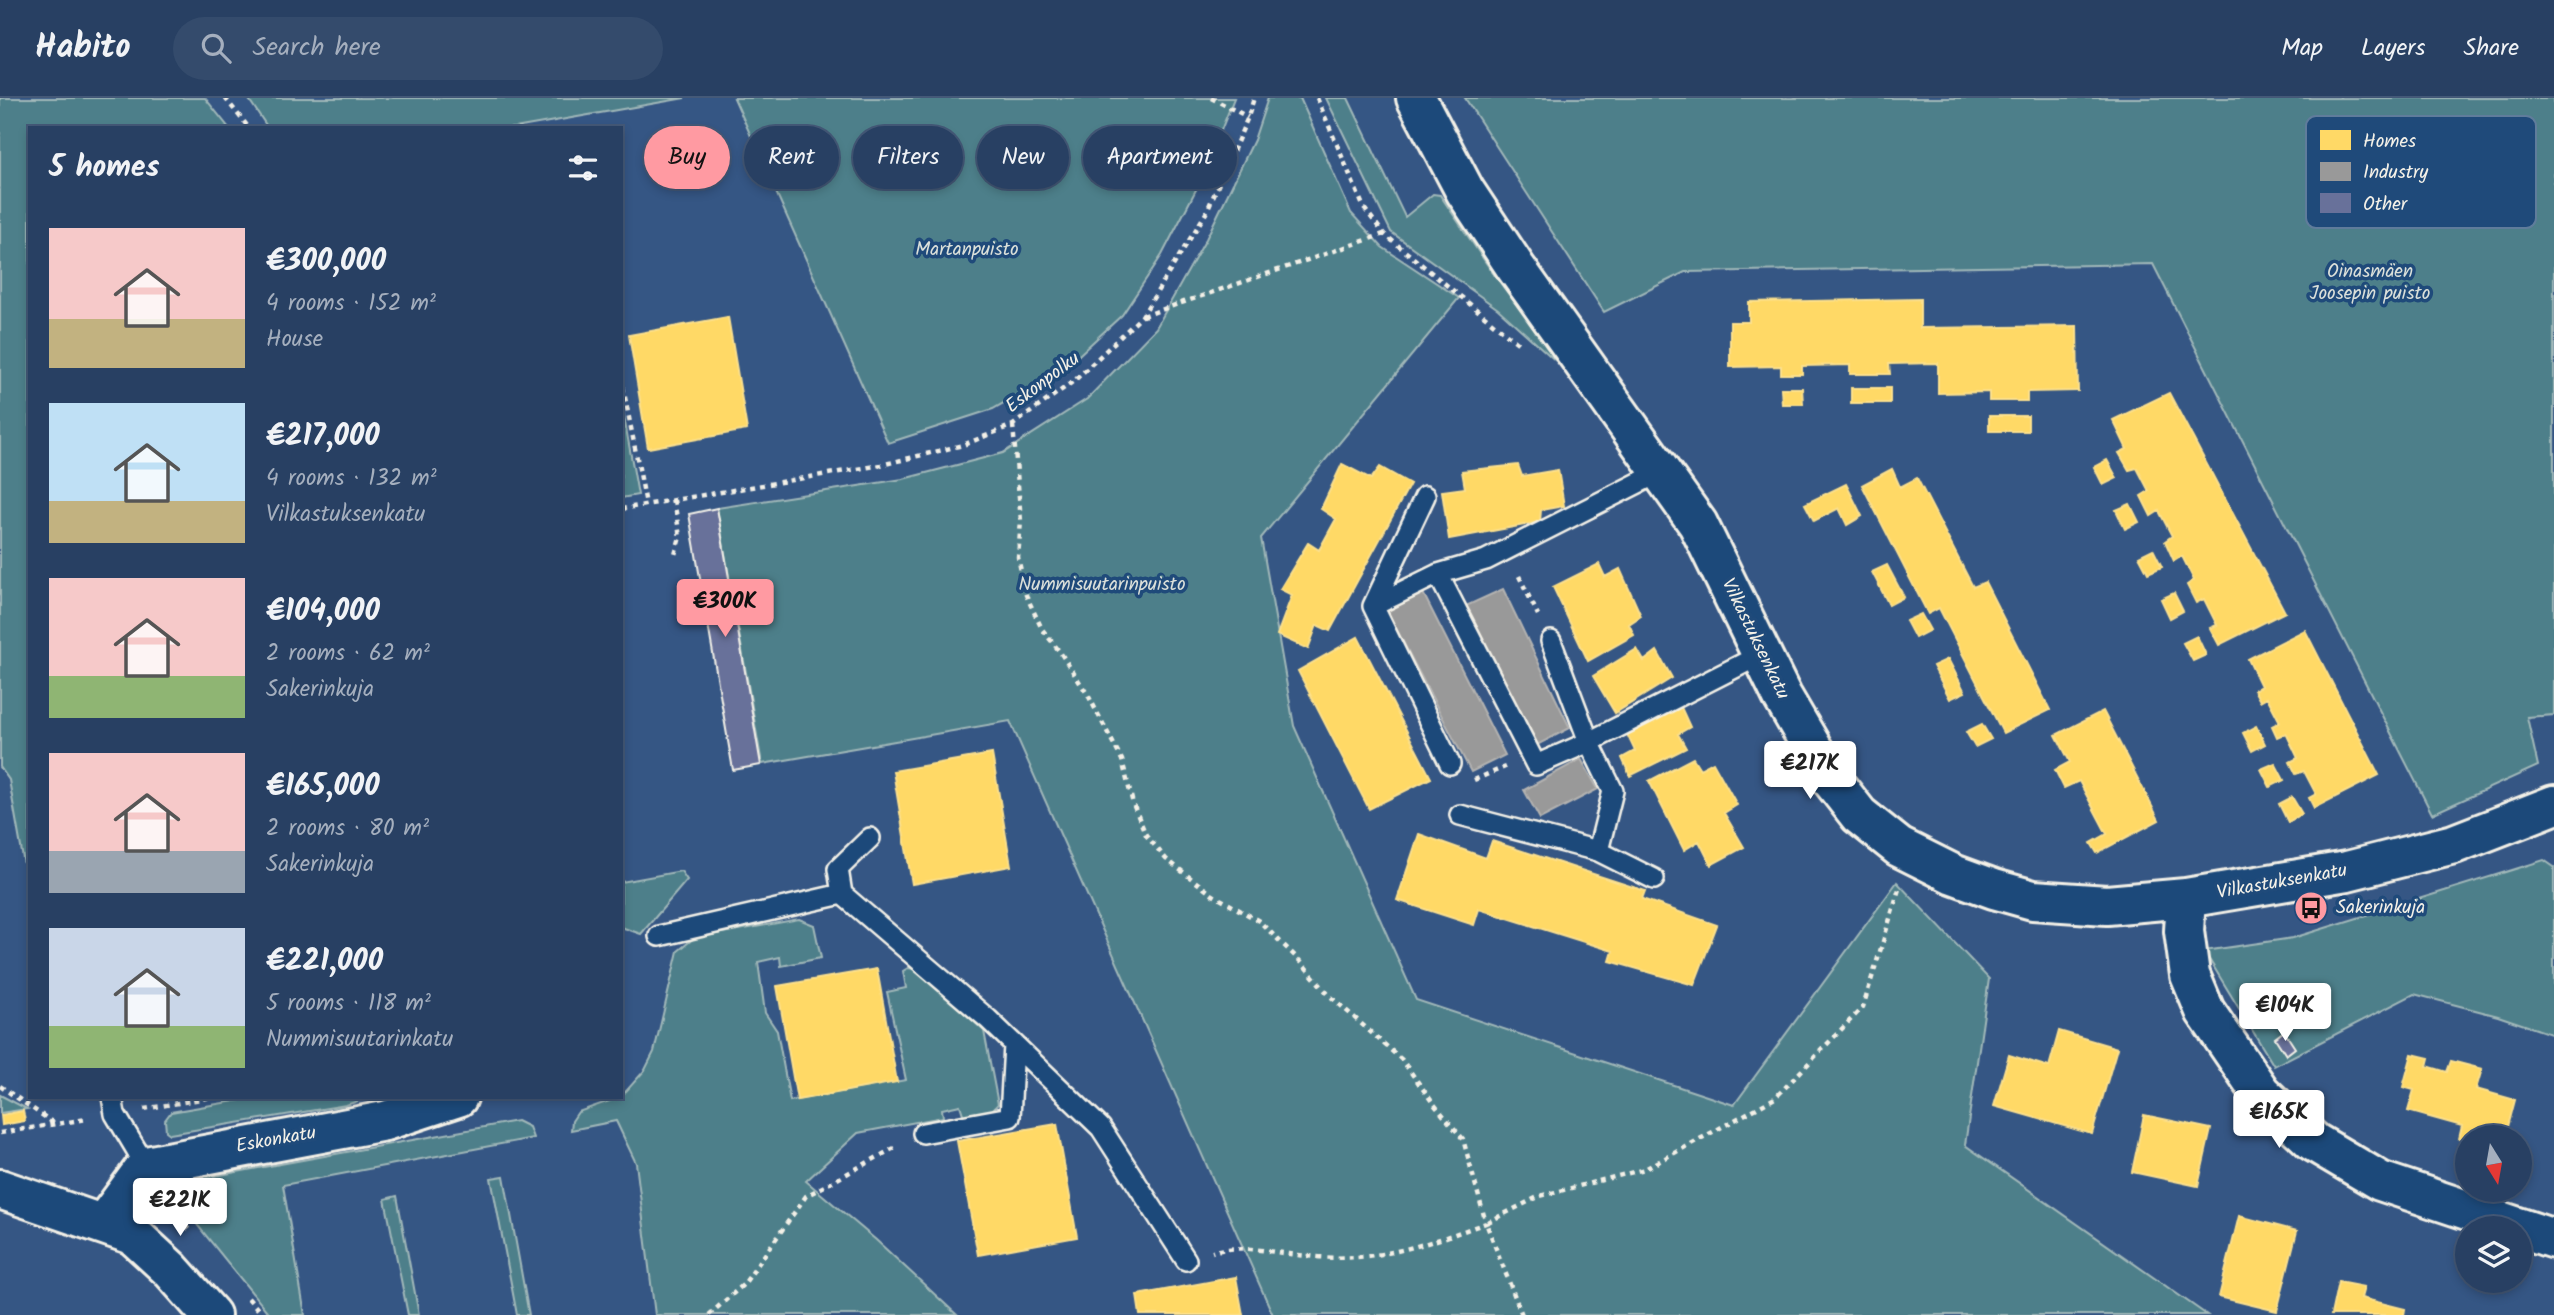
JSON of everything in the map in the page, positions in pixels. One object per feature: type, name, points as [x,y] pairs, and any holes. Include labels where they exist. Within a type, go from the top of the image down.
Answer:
[{"type":"street","name":"Vilkastuksenkatu","points":[[1416,98],[1465,191],[1486,224],[1698,524],[1782,696],[1830,778],[1859,814],[1899,847],[1952,874],[2033,900],[2107,905],[2186,898],[2347,871],[2454,844],[2554,806]]},
{"type":"street","points":[[2186,898],[2184,932],[2190,975],[2204,1011],[2261,1093],[2314,1142],[2380,1181],[2554,1239]]},
{"type":"street","name":"Eskonkatu","points":[[146,1166],[385,1121],[452,1099]]},
{"type":"street","points":[[104,1223],[146,1166]]},
{"type":"street","points":[[0,1189],[133,1235],[171,1270],[211,1315]]},
{"type":"lane","points":[[1373,606],[1438,575],[1486,560],[1662,471]]},
{"type":"lane","points":[[1373,606],[1425,496]]},
{"type":"lane","points":[[1438,575],[1536,765],[1588,742],[1762,654]]},
{"type":"lane","points":[[1373,606],[1450,764]]},
{"type":"lane","points":[[1551,641],[1588,742],[1613,791],[1598,851]]},
{"type":"lane","points":[[1460,815],[1598,851],[1654,879]]},
{"type":"lane","points":[[870,838],[838,869],[842,894],[988,1018],[1101,1128],[1186,1261]]},
{"type":"lane","points":[[659,936],[842,894]]},
{"type":"lane","points":[[923,1133],[1010,1117],[1014,1045]]},
{"type":"lane","points":[[114,1106],[146,1166]]},
{"type":"path","points":[[225,98],[247,126]]},
{"type":"path","points":[[1211,98],[1248,117]]},
{"type":"path","name":"Eskonpolku","points":[[623,509],[881,464],[963,445],[1013,425],[1074,381],[1142,316],[1206,213],[1254,98]]},
{"type":"path","points":[[1317,98],[1364,208],[1384,234],[1530,353]]},
{"type":"path","points":[[1142,316],[1384,234]]},
{"type":"path","points":[[623,387],[646,504]]},
{"type":"path","points":[[1013,425],[1021,521],[1018,557],[1026,595],[1042,629],[1088,695],[1122,760],[1133,804],[1146,835],[1166,859],[1204,888],[1259,921],[1301,962],[1329,995],[1402,1060],[1463,1139],[1486,1223],[1522,1315]]},
{"type":"path","points":[[674,500],[680,537],[674,558]]},
{"type":"path","points":[[1518,572],[1551,641]]},
{"type":"path","points":[[1450,764],[1474,780],[1531,756]]},
{"type":"path","points":[[1186,1261],[1219,1250],[1262,1250],[1308,1256],[1370,1255],[1412,1250],[1486,1223],[1540,1196],[1645,1169],[1775,1098],[1863,1007],[1902,881]]},
{"type":"path","points":[[0,1086],[55,1124]]},
{"type":"path","points":[[0,1133],[55,1124],[114,1106],[190,1099]]},
{"type":"path","points":[[709,1315],[744,1284],[806,1196],[923,1133]]},
{"type":"green space","points":[[0,98],[205,98],[227,126],[28,126],[28,887],[9,780],[0,767]]},
{"type":"green space","points":[[248,98],[685,98],[526,126],[267,126]]},
{"type":"green space","name":"Martanpuisto","points":[[734,98],[1234,98],[1223,126],[1083,126],[1083,189],[1196,189],[1162,255],[1122,315],[1066,367],[993,409],[888,443],[775,189],[839,189],[839,126],[746,126]]},
{"type":"green space","name":"Nummisuutarinpuisto","points":[[1268,98],[1300,98],[1351,213],[1382,247],[1459,298],[1261,538],[1294,726],[1416,1000],[1734,1105],[1897,882],[1989,979],[1965,1145],[2207,1315],[1273,1315],[1010,721],[762,764],[717,508],[903,479],[1003,453],[1087,399],[1156,328],[1206,239],[1230,189],[1237,189],[1237,175],[1254,140]]},
{"type":"green space","points":[[1326,98],[1348,98],[1405,217],[1433,194],[1440,195],[1495,276],[1568,372],[1498,309],[1391,232]]},
{"type":"green space","name":"Oinasmäen Joosepin puisto","points":[[1465,98],[2554,98],[2554,715],[2527,717],[2538,766],[2432,814],[2153,264],[1685,272],[1604,312]]},
{"type":"green space","points":[[623,411],[638,495],[623,498]]},
{"type":"green space","points":[[2544,860],[2554,867],[2554,1035],[2498,1016],[2414,994],[2274,1066],[2204,951],[2293,938]]},
{"type":"green space","points":[[681,871],[687,880],[641,934],[623,928],[623,882]]},
{"type":"green space","points":[[799,919],[814,925],[821,958],[781,966],[780,957],[758,962],[765,1013],[777,1031],[790,1101],[906,1080],[887,992],[906,988],[903,971],[908,968],[916,969],[984,1031],[998,1104],[991,1111],[964,1117],[960,1105],[942,1109],[943,1117],[858,1133],[806,1181],[876,1240],[957,1315],[655,1315],[636,1163],[616,1121],[571,1130],[572,1121],[578,1112],[615,1099],[623,1099],[623,1095],[645,1070],[654,1052],[678,951],[694,938]]},
{"type":"green space","points":[[0,1095],[27,1109],[0,1113]]},
{"type":"green space","points":[[246,1099],[364,1099],[346,1105],[170,1134],[166,1131],[165,1120],[171,1112]]},
{"type":"green space","points":[[517,1121],[529,1127],[533,1138],[283,1185],[305,1315],[270,1315],[174,1196],[171,1184]]},
{"type":"green space","points":[[504,1176],[529,1315],[517,1315],[491,1178]]},
{"type":"green space","points":[[397,1196],[419,1315],[408,1315],[385,1199]]},
{"type":"building: Homes","points":[[1920,299],[1920,328],[2077,326],[2078,391],[2027,392],[2027,401],[1989,401],[1989,392],[1938,393],[1938,363],[1889,364],[1890,374],[1850,374],[1850,365],[1802,366],[1802,374],[1781,374],[1781,366],[1730,367],[1730,322],[1749,322],[1749,302]]},
{"type":"building: Homes","points":[[728,317],[747,430],[648,448],[629,335]]},
{"type":"building: Homes","points":[[1781,388],[1802,388],[1803,404],[1782,404]]},
{"type":"building: Homes","points":[[1851,388],[1890,388],[1890,403],[1851,403]]},
{"type":"building: Homes","points":[[2169,393],[2285,612],[2219,645],[2210,628],[2217,625],[2204,599],[2196,603],[2187,585],[2194,580],[2182,556],[2174,561],[2165,541],[2172,536],[2159,511],[2151,516],[2141,496],[2149,491],[2137,468],[2129,470],[2119,453],[2127,449],[2113,420]]},
{"type":"building: Homes","points":[[1989,416],[2028,416],[2028,431],[1989,431]]},
{"type":"building: Homes","points":[[2107,460],[2117,478],[2103,485],[2094,467]]},
{"type":"building: Homes","points":[[1342,464],[1371,479],[1380,467],[1410,484],[1330,631],[1317,625],[1308,649],[1277,635],[1292,595],[1280,589],[1308,543],[1319,550],[1336,519],[1321,509]]},
{"type":"building: Homes","points":[[1518,465],[1522,476],[1558,470],[1564,506],[1541,510],[1540,522],[1449,539],[1442,491],[1465,488],[1462,471]]},
{"type":"building: Homes","points":[[1892,469],[1900,487],[1917,478],[1973,587],[1985,582],[2050,710],[2003,733],[1939,608],[1928,614],[1862,485]]},
{"type":"building: Homes","points":[[1846,484],[1862,516],[1847,525],[1839,508],[1814,521],[1805,504]]},
{"type":"building: Homes","points":[[2130,504],[2139,522],[2125,529],[2116,510]]},
{"type":"building: Homes","points":[[2153,549],[2162,567],[2148,573],[2139,556]]},
{"type":"building: Homes","points":[[1599,564],[1605,577],[1620,569],[1641,616],[1629,624],[1634,635],[1588,661],[1553,587]]},
{"type":"building: Homes","points":[[1887,565],[1904,597],[1889,605],[1872,572]]},
{"type":"building: Homes","points":[[2174,593],[2183,611],[2170,618],[2161,599]]},
{"type":"building: Homes","points":[[1921,614],[1930,630],[1915,638],[1906,621]]},
{"type":"building: Homes","points":[[2305,630],[2379,775],[2314,808],[2309,798],[2316,794],[2304,771],[2296,774],[2290,762],[2298,758],[2286,733],[2277,737],[2272,726],[2280,722],[2267,697],[2260,701],[2254,690],[2261,686],[2248,659]]},
{"type":"building: Homes","points":[[2197,636],[2206,655],[2193,661],[2183,643]]},
{"type":"building: Homes","points":[[1358,637],[1431,778],[1369,809],[1298,671]]},
{"type":"building: Homes","points":[[1637,649],[1644,661],[1657,651],[1672,678],[1615,713],[1593,676]]},
{"type":"building: Homes","points":[[1948,659],[1965,692],[1950,699],[1933,666]]},
{"type":"building: Homes","points":[[1679,703],[1690,727],[1678,734],[1686,748],[1630,776],[1622,758],[1635,751],[1626,732]]},
{"type":"building: Homes","points":[[2103,711],[2159,820],[2097,853],[2091,843],[2107,834],[2079,781],[2064,788],[2055,770],[2070,762],[2056,735]]},
{"type":"building: Homes","points":[[1982,724],[1991,739],[1975,747],[1966,732]]},
{"type":"building: Homes","points":[[2256,726],[2265,744],[2252,751],[2243,733]]},
{"type":"building: Homes","points":[[992,754],[1011,866],[912,884],[893,771]]},
{"type":"building: Homes","points":[[1693,758],[1700,769],[1713,762],[1737,805],[1724,813],[1744,847],[1711,865],[1699,841],[1684,850],[1649,781]]},
{"type":"building: Homes","points":[[2275,763],[2284,780],[2270,787],[2261,769]]},
{"type":"building: Homes","points":[[2292,797],[2302,814],[2288,822],[2279,804]]},
{"type":"building: Homes","points":[[1419,834],[1486,858],[1492,841],[1645,891],[1642,899],[1717,925],[1694,985],[1610,961],[1613,951],[1479,909],[1474,925],[1397,900]]},
{"type":"building: Homes","points":[[877,969],[897,1082],[797,1100],[777,986]]},
{"type":"building: Homes","points":[[2059,1031],[2117,1048],[2092,1134],[1994,1106],[2009,1055],[2049,1067]]},
{"type":"building: Homes","points":[[2412,1054],[2429,1058],[2427,1066],[2447,1072],[2451,1061],[2482,1069],[2476,1089],[2515,1100],[2508,1125],[2458,1125],[2408,1111],[2414,1090],[2403,1087]]},
{"type":"building: Homes","points":[[23,1111],[25,1121],[2,1125],[1,1115]]},
{"type":"building: Homes","points":[[2144,1115],[2211,1129],[2198,1186],[2132,1172]]},
{"type":"building: Homes","points":[[1057,1124],[1077,1237],[978,1255],[957,1141]]},
{"type":"building: Homes","points":[[2239,1216],[2297,1231],[2277,1311],[2219,1297]]},
{"type":"building: Homes","points":[[1236,1277],[1243,1315],[1140,1315],[1137,1295]]},
{"type":"building: Homes","points":[[2338,1282],[2364,1287],[2361,1298],[2405,1309],[2404,1315],[2331,1315]]},
{"type":"building: Industry","points":[[1503,589],[1570,728],[1537,745],[1466,606]]},
{"type":"building: Industry","points":[[1423,593],[1505,755],[1471,772],[1387,611]]},
{"type":"building: Industry","points":[[1581,759],[1598,789],[1540,819],[1524,790]]},
{"type":"building: Other","points":[[717,508],[761,765],[733,770],[689,514]]},
{"type":"building: Other","points":[[2284,1031],[2295,1048],[2286,1055],[2275,1038]]},
{"type":"place","name":"Sakerinkuja","points":[[2311,908]]}]
